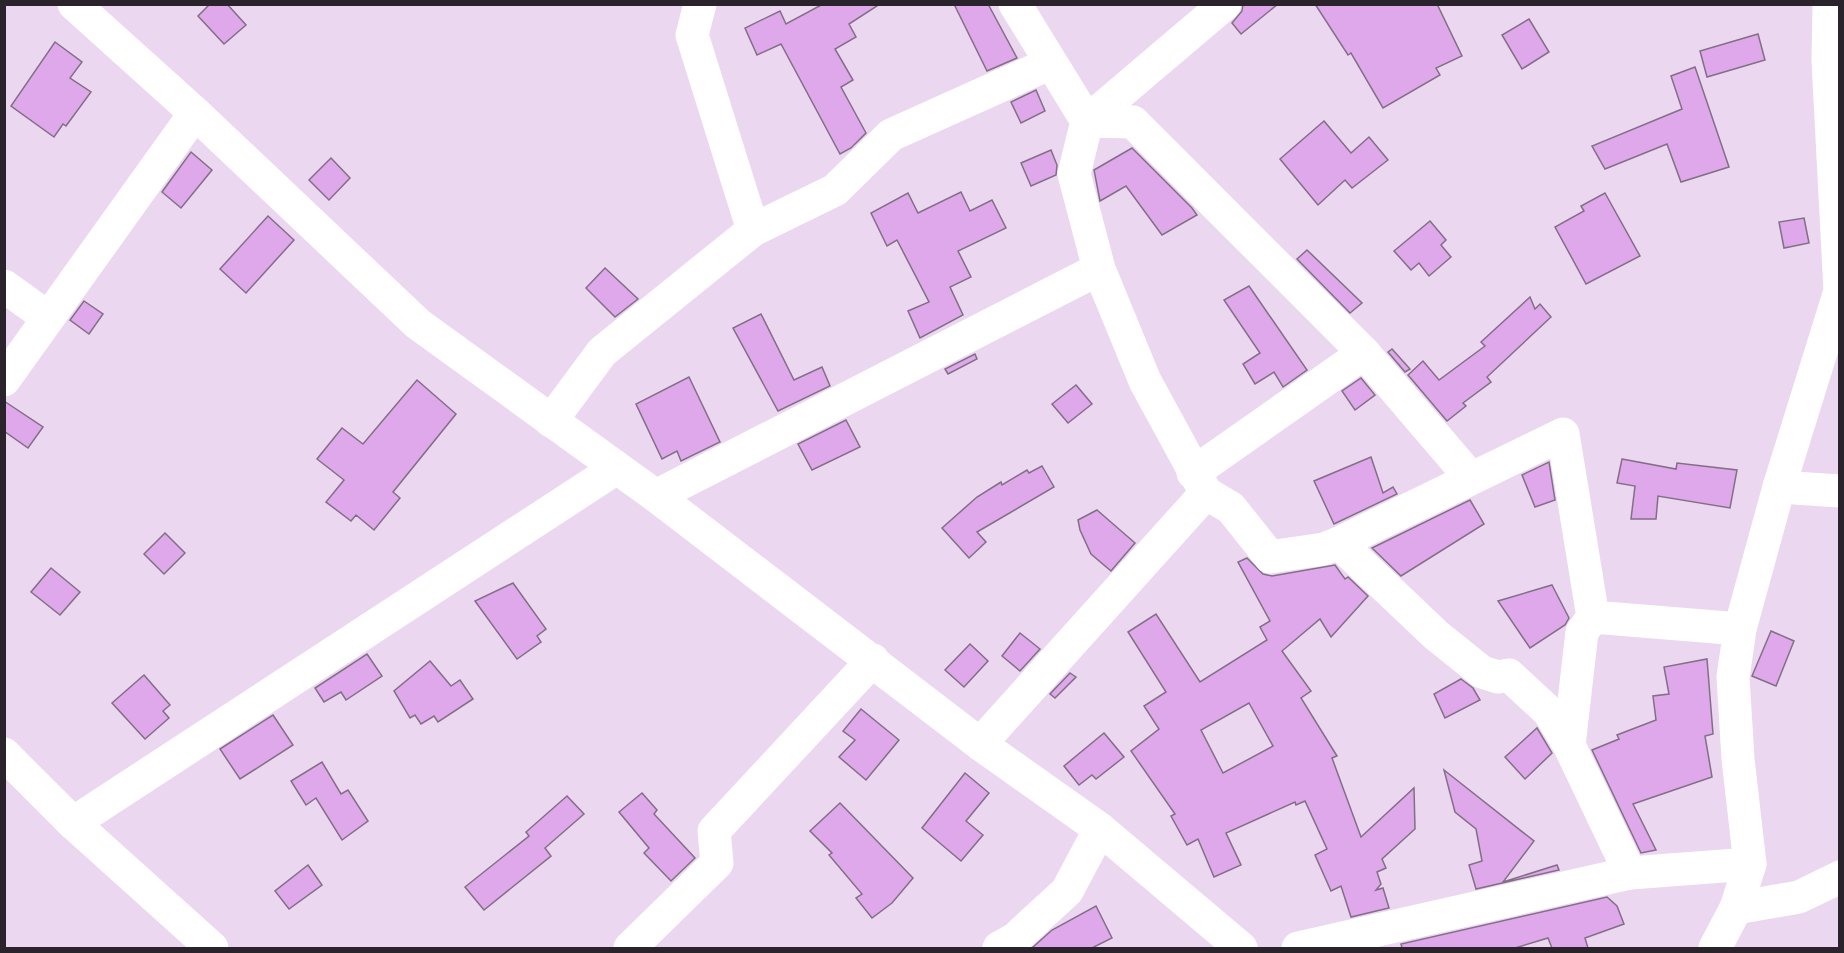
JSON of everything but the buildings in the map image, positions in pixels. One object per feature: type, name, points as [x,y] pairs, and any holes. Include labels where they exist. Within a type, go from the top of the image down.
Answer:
[{"type":"street","points":[[74,4],[195,113],[418,324],[615,469],[656,495],[980,744],[1100,829],[1241,948]]},
{"type":"street","points":[[700,4],[692,35],[753,230]]},
{"type":"street","points":[[1015,4],[1087,122]]},
{"type":"street","points":[[1226,4],[1087,122],[1074,174],[1099,269],[1145,381],[1199,483],[1231,508],[1270,557],[1323,549],[1339,543],[1470,477],[1563,434],[1593,617],[1582,632],[1569,746]]},
{"type":"street","points":[[1715,948],[1736,908],[1750,864],[1738,759],[1733,677],[1740,629],[1779,487],[1839,291],[1828,61],[1829,4]]},
{"type":"street","points":[[551,421],[602,352],[753,230],[835,190],[891,135],[1051,63]]},
{"type":"street","points":[[4,380],[195,113]]},
{"type":"street","points":[[1087,122],[1133,122],[1364,353],[1470,477]]},
{"type":"street","points":[[656,495],[1099,269]]},
{"type":"street","points":[[4,286],[47,317]]},
{"type":"street","points":[[980,744],[1199,483],[1364,353]]},
{"type":"street","points":[[74,823],[615,469]]},
{"type":"street","points":[[1779,487],[1839,491]]},
{"type":"street","points":[[1339,543],[1436,635],[1482,672],[1498,677],[1509,675],[1549,712],[1569,746],[1630,873]]},
{"type":"street","points":[[1593,617],[1740,629]]},
{"type":"street","points":[[630,948],[717,863],[714,831],[873,660]]},
{"type":"street","points":[[4,754],[74,823],[212,948]]},
{"type":"street","points":[[999,948],[1015,939],[1067,891],[1100,829]]},
{"type":"street","points":[[1298,948],[1630,873],[1750,864]]},
{"type":"street","points":[[1736,908],[1799,897],[1839,877]]}]
